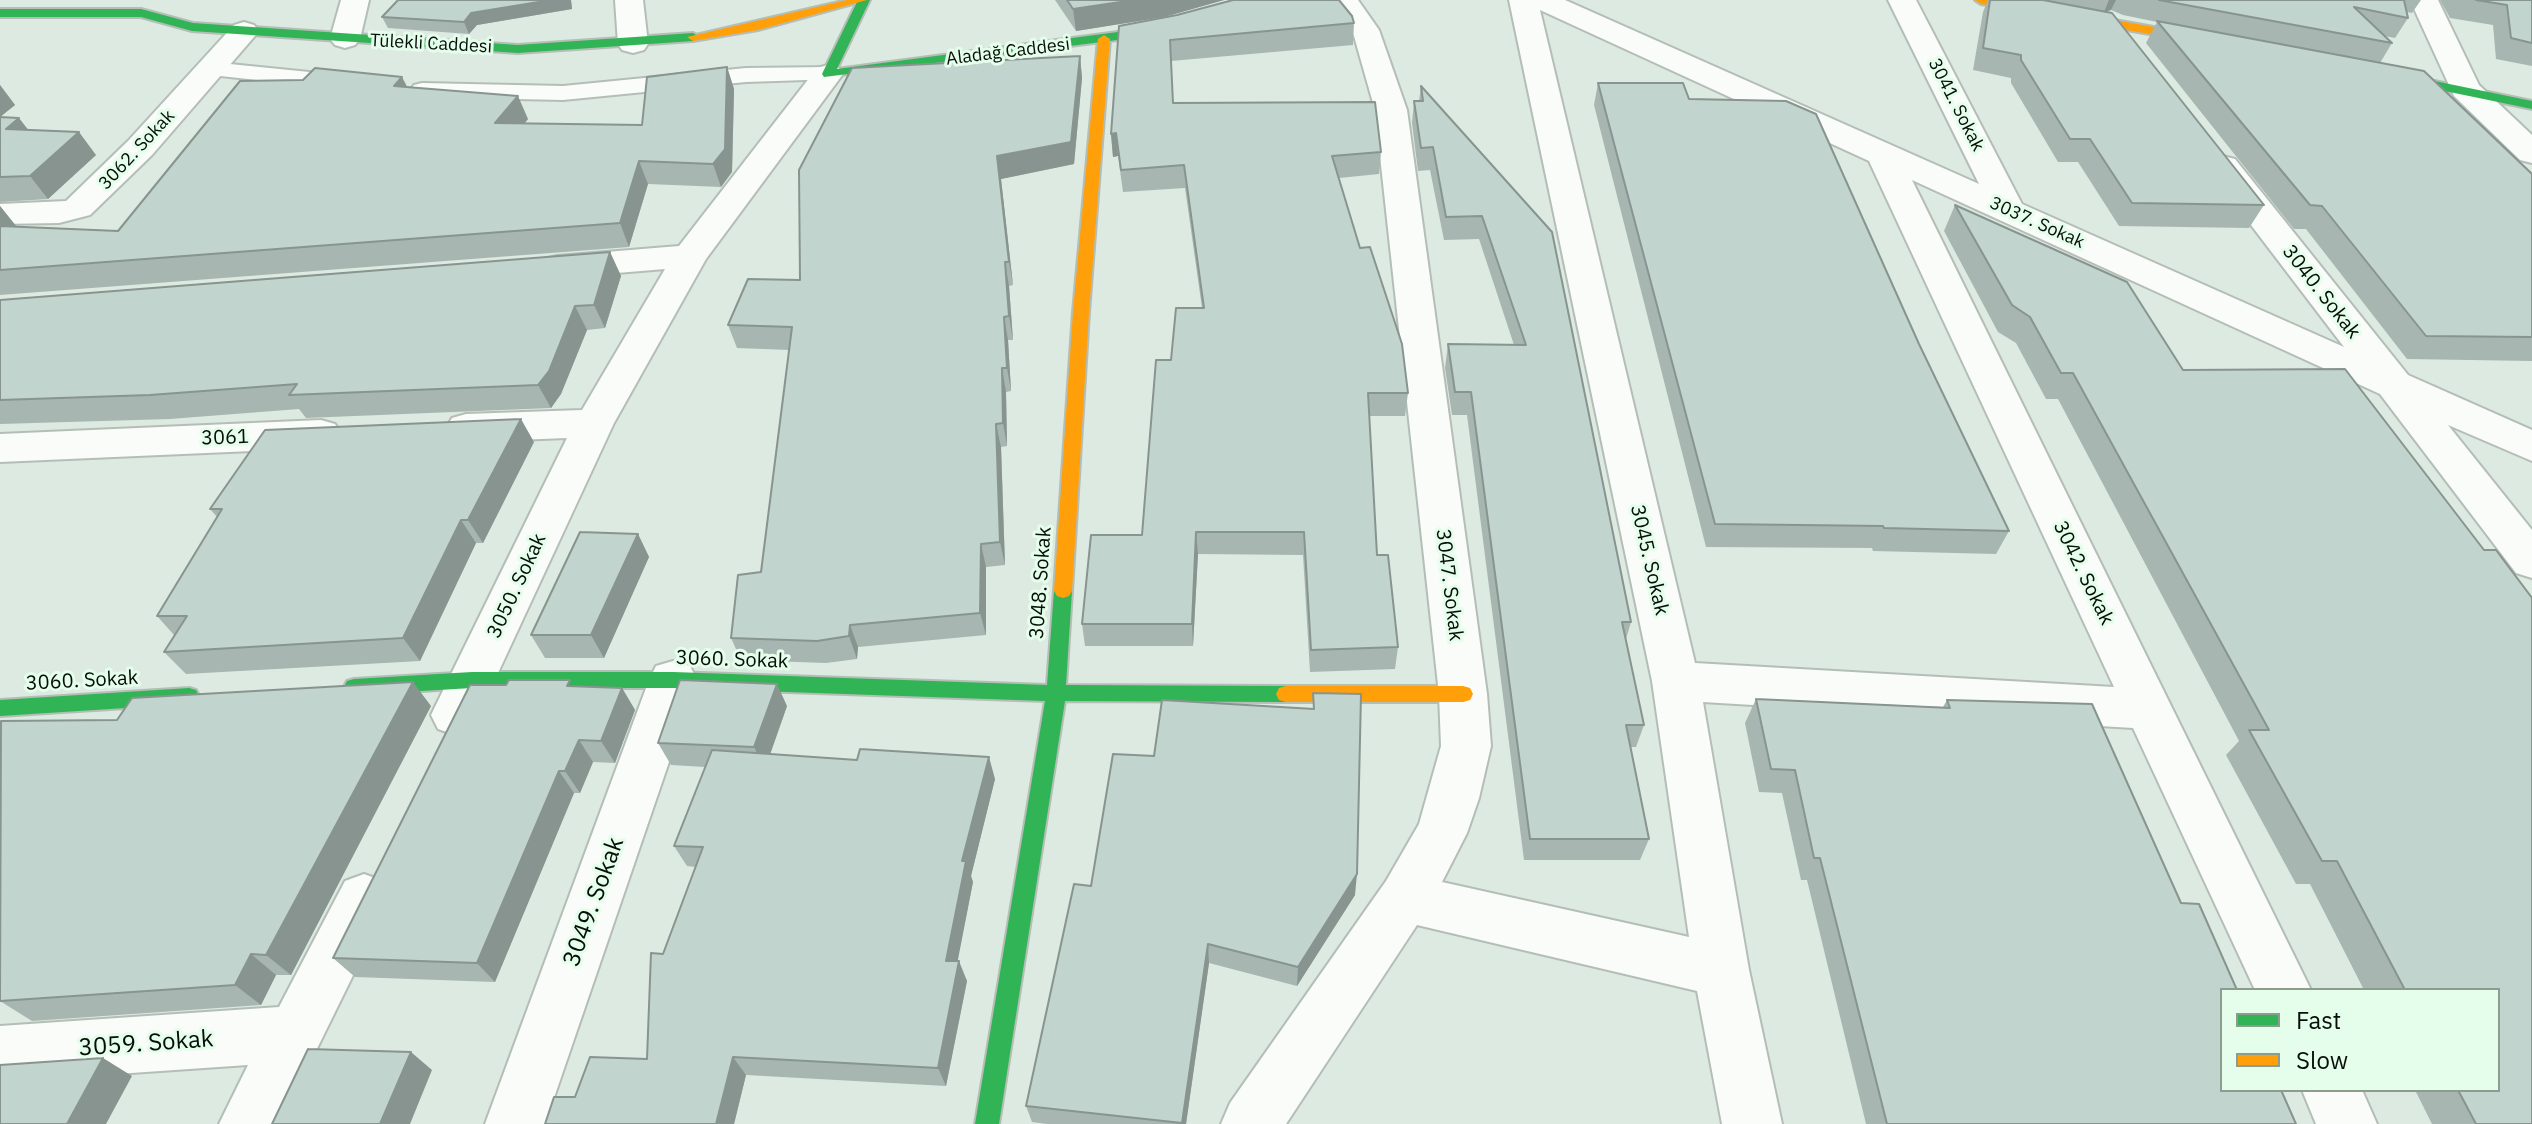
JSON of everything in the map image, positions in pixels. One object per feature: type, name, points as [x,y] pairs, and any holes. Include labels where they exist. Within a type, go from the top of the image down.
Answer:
[{"type":"street","points":[[345,39],[355,0]]},
{"type":"street","points":[[629,0],[633,44]]},
{"type":"street","points":[[828,74],[862,0]]},
{"type":"street","name":"Tülekli Caddesi","points":[[0,13],[139,6],[192,27],[518,49],[633,44],[758,26],[862,0]]},
{"type":"street","name":"3047. Sokak","points":[[1251,1124],[1405,898],[1441,833],[1454,798],[1466,746],[1463,694],[1391,110],[1369,36],[1344,0]]},
{"type":"street","name":"3045. Sokak","points":[[1523,0],[1676,681],[1721,970],[1752,1124]]},
{"type":"street","name":"3037. Sokak","points":[[1541,0],[2532,447]]},
{"type":"street","name":"3041. Sokak","points":[[1902,0],[2009,211]]},
{"type":"street","points":[[1981,0],[2233,46]]},
{"type":"street","points":[[2424,0],[2465,89],[2532,153]]},
{"type":"street","points":[[2110,22],[2139,60]]},
{"type":"street","name":"3062. Sokak","points":[[0,214],[59,213],[78,208],[140,148],[244,31]]},
{"type":"street","name":"Aladağ Caddesi","points":[[828,74],[1155,31]]},
{"type":"street","name":"3048. Sokak","points":[[987,1124],[1056,693],[1081,312],[1104,39]]},
{"type":"street","points":[[2357,69],[2532,105]]},
{"type":"street","name":"3050. Sokak","points":[[438,749],[594,423],[690,256],[828,74]]},
{"type":"street","name":"3040. Sokak","points":[[2198,135],[2532,561]]},
{"type":"street","name":"3042. Sokak","points":[[1883,155],[2282,988]]},
{"type":"street","points":[[518,270],[690,256]]},
{"type":"street","points":[[422,430],[594,423]]},
{"type":"street","name":"3061","points":[[0,448],[360,433]]},
{"type":"street","name":"3060. Sokak","points":[[331,688],[472,680],[673,680],[1056,693],[1463,694]]},
{"type":"street","name":"3049. Sokak","points":[[515,1124],[673,680]]},
{"type":"street","points":[[1676,681],[2148,709]]},
{"type":"street","name":"3060. Sokak","points":[[0,708],[205,696]]},
{"type":"street","points":[[249,1124],[382,861]]},
{"type":"street","points":[[1405,898],[1721,970]]},
{"type":"street","name":"3059. Sokak","points":[[0,1054],[292,1034]]},
{"type":"street","points":[[2332,1092],[2347,1124]]},
{"type":"lane","points":[[210,69],[371,86]]},
{"type":"lane","points":[[402,89],[563,93],[746,75],[828,74]]},
{"type":"building","points":[[398,0],[551,0],[471,13],[464,22],[382,17]]},
{"type":"building","points":[[1067,0],[1134,0],[1073,9]]},
{"type":"building","points":[[1233,0],[1339,0],[1354,23],[1170,40],[1173,103],[1375,102],[1381,152],[1332,156],[1360,248],[1370,247],[1402,344],[1408,393],[1368,393],[1377,555],[1388,555],[1398,647],[1311,650],[1304,532],[1196,532],[1192,624],[1082,624],[1091,535],[1142,535],[1156,360],[1171,360],[1176,308],[1204,308],[1184,165],[1121,170],[1116,133],[1111,134],[1119,26]]},
{"type":"building","points":[[1990,0],[2043,0],[2112,13],[2264,205],[2132,203],[2090,139],[2070,139],[2021,60],[2021,55],[1983,48]]},
{"type":"building","points":[[2159,0],[2404,0],[2408,18],[2354,7],[2392,43]]},
{"type":"building","points":[[2476,0],[2532,0],[2532,43],[2511,38],[2507,5]]},
{"type":"building","points":[[2157,21],[2424,71],[2532,174],[2532,337],[2426,336],[2322,206],[2310,205]]},
{"type":"building","points":[[1080,56],[1071,142],[997,156],[1009,262],[1005,262],[1009,316],[1004,317],[1007,368],[1002,368],[1003,423],[996,424],[1000,542],[981,544],[980,613],[850,625],[849,636],[817,641],[731,638],[738,575],[761,572],[792,327],[728,325],[748,279],[800,280],[799,170],[852,68]]},
{"type":"building","points":[[727,67],[725,149],[713,164],[639,161],[620,223],[0,270],[0,226],[118,231],[240,81],[303,80],[315,68],[402,77],[394,86],[518,96],[495,123],[642,125],[647,77]]},
{"type":"building","points":[[1598,83],[1683,83],[1689,99],[1786,101],[1816,114],[1919,344],[2009,531],[1715,524]]},
{"type":"building","points":[[1421,86],[1552,232],[1631,622],[1622,622],[1644,725],[1626,725],[1649,839],[1530,839],[1471,392],[1455,392],[1448,344],[1526,345],[1482,216],[1446,217],[1433,147],[1421,148],[1414,101],[1423,101]]},
{"type":"building","points":[[0,117],[19,118],[6,129],[79,132],[30,176],[0,177]]},
{"type":"building","points":[[1955,205],[2127,282],[2183,370],[2345,369],[2484,550],[2496,550],[2532,598],[2532,1124],[2476,1124],[2459,1092],[2500,1092],[2500,988],[2404,988],[2337,861],[2322,861],[2249,730],[2269,730],[2073,373],[2061,373],[2030,317],[2012,305]]},
{"type":"building","points":[[610,252],[594,305],[575,306],[549,371],[538,385],[289,395],[297,384],[150,395],[0,400],[0,300]]},
{"type":"building","points":[[521,419],[468,520],[461,520],[403,638],[164,652],[187,616],[157,616],[222,509],[210,509],[265,430]]},
{"type":"building","points":[[580,532],[638,534],[591,635],[531,635]]},
{"type":"building","points":[[509,680],[570,680],[567,686],[622,688],[601,741],[579,740],[565,771],[559,771],[477,963],[333,958],[470,685],[506,685]]},
{"type":"building","points":[[680,680],[777,684],[754,747],[658,743]]},
{"type":"building","points":[[413,682],[266,955],[251,954],[235,985],[0,1001],[1,721],[117,720],[132,698]]},
{"type":"building","points":[[1313,693],[1361,694],[1357,874],[1298,967],[1208,944],[1182,1123],[1026,1106],[1074,884],[1091,886],[1113,754],[1154,756],[1162,700],[1314,709]]},
{"type":"building","points":[[1756,699],[1950,708],[1947,700],[2092,704],[2181,903],[2199,904],[2236,988],[2220,988],[2220,1092],[2282,1092],[2296,1124],[1887,1124],[1820,858],[1814,858],[1795,770],[1771,769]]},
{"type":"building","points":[[860,749],[989,757],[962,861],[966,861],[946,961],[959,961],[938,1068],[733,1057],[716,1124],[545,1124],[554,1097],[575,1097],[590,1057],[647,1059],[651,953],[663,954],[703,847],[674,846],[712,750],[857,760]]},
{"type":"building","points":[[308,1049],[411,1052],[380,1124],[272,1124]]},
{"type":"building","points":[[103,1058],[67,1124],[0,1124],[0,1065]]},
{"type":"traffic: fast","points":[[864,0],[828,74],[1133,34]]},
{"type":"traffic: fast","points":[[0,13],[141,13],[192,27],[518,49],[693,37]]},
{"type":"traffic: fast","points":[[2381,74],[2532,105]]},
{"type":"traffic: fast","points":[[987,1124],[1056,693],[1063,591]]},
{"type":"traffic: fast","points":[[354,687],[472,680],[673,680],[1056,693],[1286,694]]},
{"type":"traffic: fast","points":[[0,708],[189,696]]},
{"type":"traffic: slow","points":[[693,37],[758,26],[861,0]]},
{"type":"traffic: slow","points":[[1981,0],[2211,41]]},
{"type":"traffic: slow","points":[[1063,591],[1081,312],[1104,39]]},
{"type":"traffic: slow","points":[[1286,694],[1463,694]]}]
